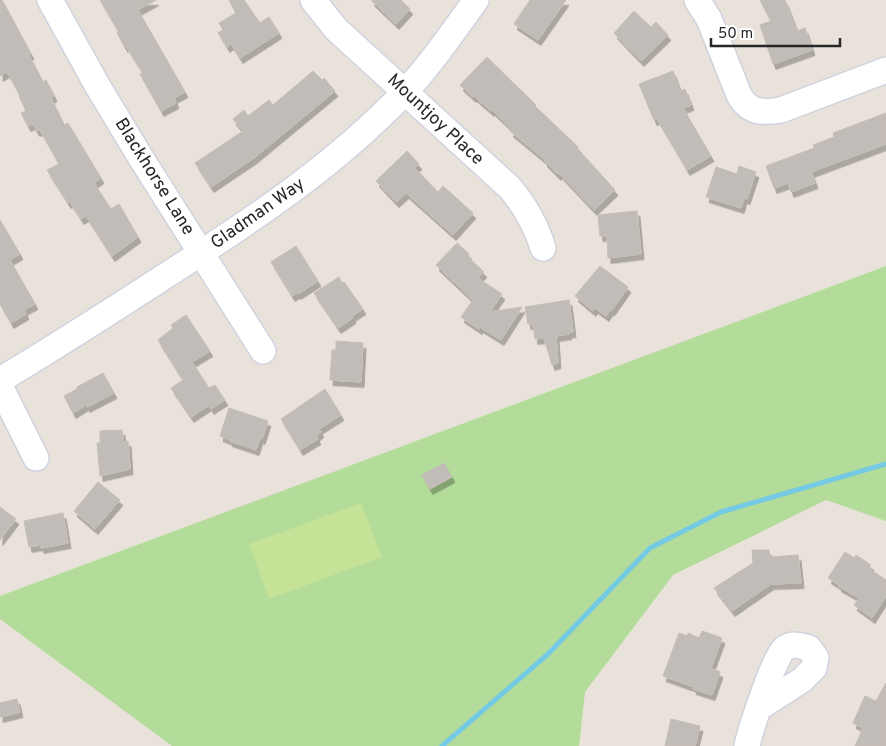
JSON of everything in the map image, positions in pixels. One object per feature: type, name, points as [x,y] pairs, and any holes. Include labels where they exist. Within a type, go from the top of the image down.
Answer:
[{"type":"street","name":"Blackhorse Lane","points":[[50,0],[97,85],[141,158],[263,351]]},
{"type":"street","name":"Mountjoy Place","points":[[313,0],[336,29],[510,188],[530,214],[543,248]]},
{"type":"street","name":"Gladman Way","points":[[0,380],[79,333],[202,253],[313,176],[351,144],[404,92],[435,56],[476,0]]},
{"type":"street","points":[[697,0],[709,20],[739,95],[745,105],[754,110],[781,110],[886,70]]},
{"type":"street","points":[[0,386],[36,458]]},
{"type":"street","points":[[747,746],[751,727],[760,707]]},
{"type":"green space","points":[[886,266],[886,521],[826,500],[673,575],[585,692],[579,746],[172,746],[0,619],[0,596]]},
{"type":"green space","points":[[361,503],[382,557],[269,599],[249,544]]},
{"type":"building","points":[[0,0],[2,0],[31,54],[29,55],[43,82],[46,80],[54,96],[51,98],[64,125],[68,123],[101,178],[94,183],[111,209],[119,204],[138,237],[112,256],[86,216],[81,219],[70,202],[68,203],[47,170],[59,164],[40,130],[37,131],[32,124],[28,126],[21,113],[26,111],[20,95],[7,72],[0,76]]},
{"type":"building","points":[[100,0],[156,0],[138,10],[185,92],[174,98],[176,103],[161,111],[140,74],[143,73],[125,47],[117,33],[119,32]]},
{"type":"building","points":[[229,0],[244,0],[260,23],[269,17],[279,33],[240,58],[231,44],[227,47],[218,33],[223,30],[219,23],[236,13]]},
{"type":"building","points":[[371,0],[401,0],[410,9],[396,24]]},
{"type":"building","points":[[530,0],[566,0],[538,40],[514,24]]},
{"type":"building","points":[[760,0],[785,0],[797,31],[805,28],[812,50],[773,64],[760,25],[771,21]]},
{"type":"building","points":[[634,11],[651,27],[656,22],[668,35],[641,61],[614,33]]},
{"type":"building","points":[[487,57],[578,147],[615,190],[594,210],[559,173],[558,175],[545,160],[510,131],[512,129],[492,110],[460,85]]},
{"type":"building","points":[[313,71],[322,80],[324,78],[335,91],[254,158],[211,187],[195,163],[243,131],[233,119],[244,110],[248,116],[269,100],[273,105]]},
{"type":"building","points":[[673,71],[680,91],[685,89],[691,105],[683,108],[711,156],[687,170],[657,119],[654,120],[639,84]]},
{"type":"building","points":[[886,113],[886,144],[811,172],[815,183],[791,192],[788,183],[774,188],[766,166],[814,148],[813,145],[834,137],[833,133]]},
{"type":"building","points":[[407,151],[419,164],[415,168],[438,192],[443,186],[473,213],[453,235],[406,193],[396,202],[376,181]]},
{"type":"building","points":[[739,166],[756,172],[747,199],[744,198],[741,208],[706,197],[716,167],[737,174]]},
{"type":"building","points":[[637,211],[641,254],[608,258],[607,236],[600,236],[598,215]]},
{"type":"building","points":[[0,220],[20,254],[10,260],[35,304],[24,310],[26,314],[11,323],[0,304]]},
{"type":"building","points":[[457,243],[469,254],[467,256],[484,272],[478,278],[502,294],[490,312],[522,307],[501,340],[461,317],[473,300],[436,265]]},
{"type":"building","points":[[296,246],[318,281],[292,296],[271,262]]},
{"type":"building","points":[[600,266],[628,287],[606,316],[595,308],[593,311],[575,296]]},
{"type":"building","points":[[339,277],[363,309],[338,328],[314,293]]},
{"type":"building","points":[[569,300],[573,332],[556,336],[558,363],[552,365],[544,338],[535,339],[533,324],[528,324],[525,307]]},
{"type":"building","points":[[186,315],[210,351],[192,362],[209,388],[215,385],[225,400],[211,409],[209,405],[191,417],[171,388],[183,380],[158,340],[173,328],[171,325]]},
{"type":"building","points":[[336,341],[363,343],[361,382],[330,380],[332,350],[336,350]]},
{"type":"building","points":[[103,373],[114,393],[73,413],[64,396]]},
{"type":"building","points":[[325,389],[341,415],[319,429],[321,432],[316,436],[318,439],[300,450],[281,419]]},
{"type":"building","points":[[229,408],[268,421],[256,450],[220,436]]},
{"type":"building","points":[[122,430],[123,442],[128,441],[130,469],[100,476],[97,443],[100,443],[100,431]]},
{"type":"building","points":[[444,463],[452,477],[430,489],[422,475]]},
{"type":"building","points":[[98,482],[120,500],[95,529],[74,511]]},
{"type":"building","points":[[0,507],[16,519],[0,540]]},
{"type":"building","points":[[63,513],[68,543],[41,548],[40,545],[29,547],[24,521]]},
{"type":"building","points":[[752,550],[769,550],[770,557],[798,555],[801,583],[771,584],[732,611],[714,588],[753,563]]},
{"type":"building","points":[[845,552],[854,558],[856,555],[871,565],[868,568],[886,580],[886,596],[872,618],[854,605],[859,598],[828,578]]},
{"type":"building","points":[[702,631],[722,638],[711,668],[720,672],[712,695],[663,676],[679,633],[687,636],[688,633],[699,638]]},
{"type":"building","points":[[886,683],[886,746],[855,746],[863,728],[853,723],[865,696],[876,701]]},
{"type":"building","points":[[17,699],[20,712],[0,717],[0,703]]},
{"type":"building","points":[[671,719],[700,726],[695,746],[665,746]]},
{"type":"waterway","points":[[442,746],[548,654],[650,548],[721,512],[886,464]]}]
